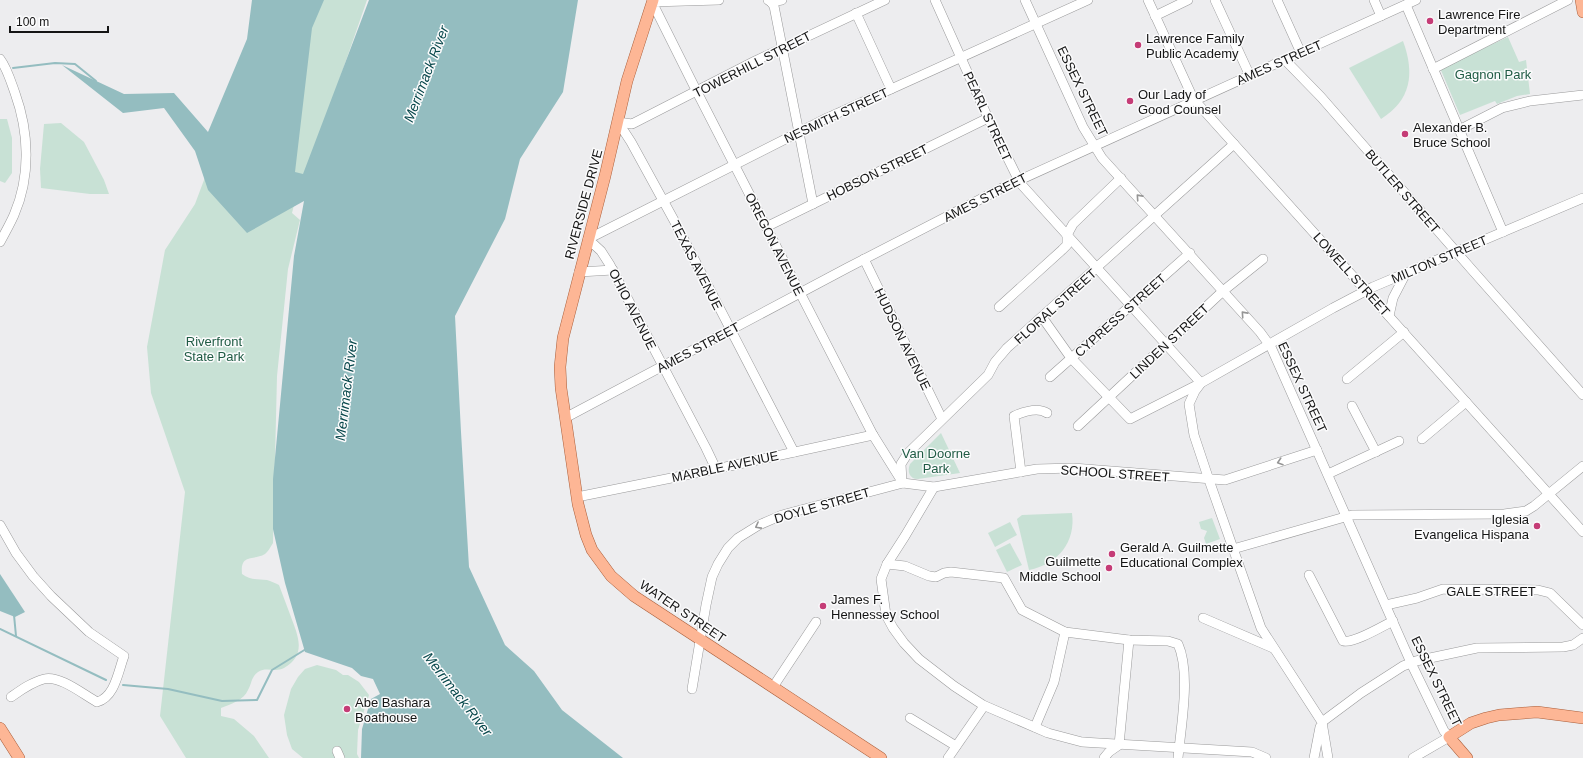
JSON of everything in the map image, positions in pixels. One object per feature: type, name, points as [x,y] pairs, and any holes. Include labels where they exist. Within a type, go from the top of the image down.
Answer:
[{"type":"main road","points":[[1581,0],[1583,12]]},
{"type":"main road","name":"RIVERSIDE DRIVE","points":[[565,418],[560,367],[563,338],[627,81],[652,1]]},
{"type":"main road","name":"WATER STREET","points":[[565,418],[577,497],[586,535],[590,545],[611,576],[634,596],[881,758]]},
{"type":"main road","points":[[1449,736],[1470,723],[1499,715],[1537,712],[1583,718]]},
{"type":"main road","points":[[0,728],[19,758]]},
{"type":"main road","name":"ESSEX STREET","points":[[1449,736],[1467,758]]},
{"type":"street","points":[[652,1],[719,0]]},
{"type":"street","points":[[770,1],[782,0]]},
{"type":"street","name":"TOWERHILL STREET","points":[[618,122],[632,124],[782,48],[885,0]]},
{"type":"street","name":"PEARL STREET","points":[[935,0],[988,118],[1019,180],[1201,383]]},
{"type":"street","name":"ESSEX STREET","points":[[1025,0],[1093,146],[1102,158],[1190,253],[1269,344],[1282,370],[1412,663],[1444,731],[1449,736]]},
{"type":"street","name":"NESMITH STREET","points":[[588,239],[799,132],[1088,0]]},
{"type":"street","name":"LOWELL STREET","points":[[1148,0],[1195,100],[1583,532]]},
{"type":"street","points":[[1155,16],[1188,0]]},
{"type":"street","points":[[1215,0],[1250,76]]},
{"type":"street","points":[[1277,0],[1300,52]]},
{"type":"street","points":[[1374,0],[1381,16]]},
{"type":"street","name":"AMES STREET","points":[[565,418],[864,259],[1019,180],[1416,0]]},
{"type":"street","points":[[1433,68],[1568,0]]},
{"type":"street","name":"OREGON AVENUE","points":[[652,1],[697,92],[873,434],[903,483]]},
{"type":"street","points":[[770,1],[774,6],[813,204]]},
{"type":"street","points":[[1406,5],[1502,232]]},
{"type":"street","points":[[856,13],[891,89]]},
{"type":"street","points":[[0,59],[9,78],[20,109],[27,149],[25,179],[21,197],[14,216],[0,242]]},
{"type":"street","name":"BUTLER STREET","points":[[1285,60],[1321,98],[1583,395]]},
{"type":"street","points":[[1459,130],[1502,108],[1530,101],[1583,95]]},
{"type":"street","name":"HOBSON STREET","points":[[766,227],[988,118]]},
{"type":"street","name":"TEXAS AVENUE","points":[[618,122],[664,200],[794,452]]},
{"type":"street","name":"FLORAL STREET","points":[[903,483],[901,464],[908,453],[988,375],[995,362],[1007,348],[1234,144]]},
{"type":"street","points":[[999,307],[1067,245],[1067,235],[1073,224],[1121,178]]},
{"type":"street","name":"MILTON STREET","points":[[1108,397],[1130,419],[1201,383],[1367,290],[1583,198]]},
{"type":"street","name":"OHIO AVENUE","points":[[588,239],[601,250],[613,270],[716,469]]},
{"type":"street","name":"CYPRESS STREET","points":[[1050,377],[1190,253]]},
{"type":"street","name":"HUDSON AVENUE","points":[[864,259],[942,419]]},
{"type":"street","name":"LINDEN STREET","points":[[1078,426],[1223,291],[1263,259]]},
{"type":"street","points":[[579,272],[613,270]]},
{"type":"street","points":[[1389,316],[1393,298],[1406,273]]},
{"type":"street","points":[[1042,317],[1071,358],[1108,397]]},
{"type":"street","points":[[1347,378],[1404,332]]},
{"type":"street","points":[[1201,383],[1195,390],[1189,404],[1194,435],[1209,480],[1261,628],[1322,722],[1328,758]]},
{"type":"street","points":[[1422,439],[1466,402]]},
{"type":"street","points":[[1352,406],[1376,452]]},
{"type":"street","points":[[1021,472],[1014,416],[1020,413],[1038,410],[1042,410],[1047,413]]},
{"type":"street","name":"MARBLE AVENUE","points":[[577,497],[716,469],[873,434]]},
{"type":"street","points":[[1328,474],[1399,441]]},
{"type":"street","name":"SCHOOL STREET","points":[[903,483],[934,487],[1036,469],[1073,468],[1209,480],[1225,480],[1317,450]]},
{"type":"street","points":[[1233,549],[1352,514],[1516,513],[1534,506],[1583,466]]},
{"type":"street","name":"DOYLE STREET","points":[[692,688],[712,577],[728,548],[738,538],[759,525],[782,514],[903,483]]},
{"type":"street","points":[[934,487],[887,564],[881,579],[886,615],[904,643],[919,659],[954,686],[984,706],[1048,733],[1082,742],[1179,748],[1251,755],[1266,758]]},
{"type":"street","points":[[1,528],[16,553],[33,576],[51,596],[89,632],[124,656],[111,693],[105,700],[97,702],[74,688],[56,680],[46,678],[37,681],[11,697]]},
{"type":"street","points":[[887,564],[905,566],[929,576],[936,577],[944,573],[951,572],[1004,578],[1022,610],[1065,632],[1129,640],[1168,641],[1178,644],[1181,652],[1184,688],[1178,758]]},
{"type":"street","points":[[1309,575],[1344,642],[1393,621]]},
{"type":"street","name":"GALE STREET","points":[[1386,605],[1417,598],[1443,589],[1538,590],[1550,593],[1583,625]]},
{"type":"street","points":[[1203,618],[1273,648]]},
{"type":"street","points":[[773,688],[816,622]]},
{"type":"street","points":[[1035,728],[1054,682],[1065,632]]},
{"type":"street","points":[[1314,758],[1322,722],[1361,693],[1403,666],[1477,648],[1562,647],[1573,645],[1583,638]]},
{"type":"street","points":[[1104,758],[1119,744],[1129,640]]},
{"type":"street","points":[[948,758],[984,706]]},
{"type":"street","points":[[910,718],[956,746]]},
{"type":"street","points":[[1413,758],[1449,736]]},
{"type":"green space","name":"Riverfront State Park","points":[[279,0],[367,0],[316,147],[297,193],[292,213],[300,220],[288,269],[277,376],[273,543],[265,554],[245,560],[242,567],[242,574],[248,577],[272,581],[279,585],[296,631],[299,645],[296,657],[291,663],[284,668],[277,670],[261,670],[254,676],[244,696],[221,708],[221,716],[234,719],[254,736],[269,758],[186,758],[160,716],[185,492],[151,393],[147,347],[165,250],[195,204],[210,164]]},
{"type":"green space","name":"Gagnon Park","points":[[1508,37],[1519,62],[1526,60],[1530,94],[1517,96],[1497,104],[1495,101],[1460,115],[1440,68]]},
{"type":"green space","points":[[1403,41],[1409,64],[1408,85],[1399,103],[1391,112],[1381,119],[1349,68]]},
{"type":"green space","points":[[0,119],[7,119],[12,138],[12,173],[5,183],[0,181]]},
{"type":"green space","points":[[61,123],[84,142],[104,180],[109,194],[90,194],[41,188],[40,169],[44,124]]},
{"type":"green space","name":"Van Doorne Park","points":[[941,433],[960,473],[918,479],[913,478],[909,472],[910,464]]},
{"type":"green space","points":[[1072,513],[1071,533],[1063,550],[1049,563],[1029,570],[1017,519],[1022,515]]},
{"type":"green space","points":[[1212,518],[1220,539],[1206,544],[1204,538],[1207,531],[1201,529],[1199,522]]},
{"type":"green space","points":[[1010,522],[1017,535],[995,547],[988,533]]},
{"type":"green space","points":[[1010,543],[1022,565],[1007,572],[996,550]]},
{"type":"green space","points":[[317,665],[336,670],[343,675],[348,675],[359,682],[369,695],[358,730],[357,754],[359,758],[303,758],[292,749],[287,735],[284,715],[291,689],[305,669]]},
{"type":"water","name":"Merrimack River","points":[[252,0],[324,0],[312,28],[295,172],[303,174],[369,0],[578,0],[563,92],[520,159],[505,219],[455,316],[469,567],[505,645],[534,671],[562,710],[623,758],[361,758],[362,729],[371,699],[380,694],[373,679],[361,676],[352,668],[305,652],[285,583],[273,529],[273,479],[294,256],[304,201],[247,233],[208,190],[195,151],[164,108],[123,113],[62,65],[124,94],[174,93],[208,132],[247,39]]},
{"type":"water","points":[[0,574],[25,612],[15,617],[0,611]]},
{"type":"waterway","points":[[13,68],[55,63],[75,64],[96,81]]},
{"type":"waterway","points":[[14,615],[16,636]]},
{"type":"waterway","points":[[0,629],[106,680]]},
{"type":"waterway","points":[[123,685],[168,689],[222,701],[257,700],[272,670],[306,649]]},
{"type":"place","name":"Lawrence Fire Department","points":[[1430,21]]},
{"type":"place","name":"Lawrence Family Public Academy","points":[[1138,45]]},
{"type":"place","name":"Our Lady of Good Counsel","points":[[1130,101]]},
{"type":"place","name":"Alexander B. Bruce School","points":[[1405,134]]},
{"type":"place","name":"Iglesia Evangelica Hispana","points":[[1537,526]]},
{"type":"place","name":"Gerald A. Guilmette Educational Complex","points":[[1112,554]]},
{"type":"place","name":"Guilmette Middle School","points":[[1109,568]]},
{"type":"place","name":"James F. Hennessey School","points":[[823,606]]},
{"type":"place","name":"Abe Bashara Boathouse","points":[[347,709]]}]
